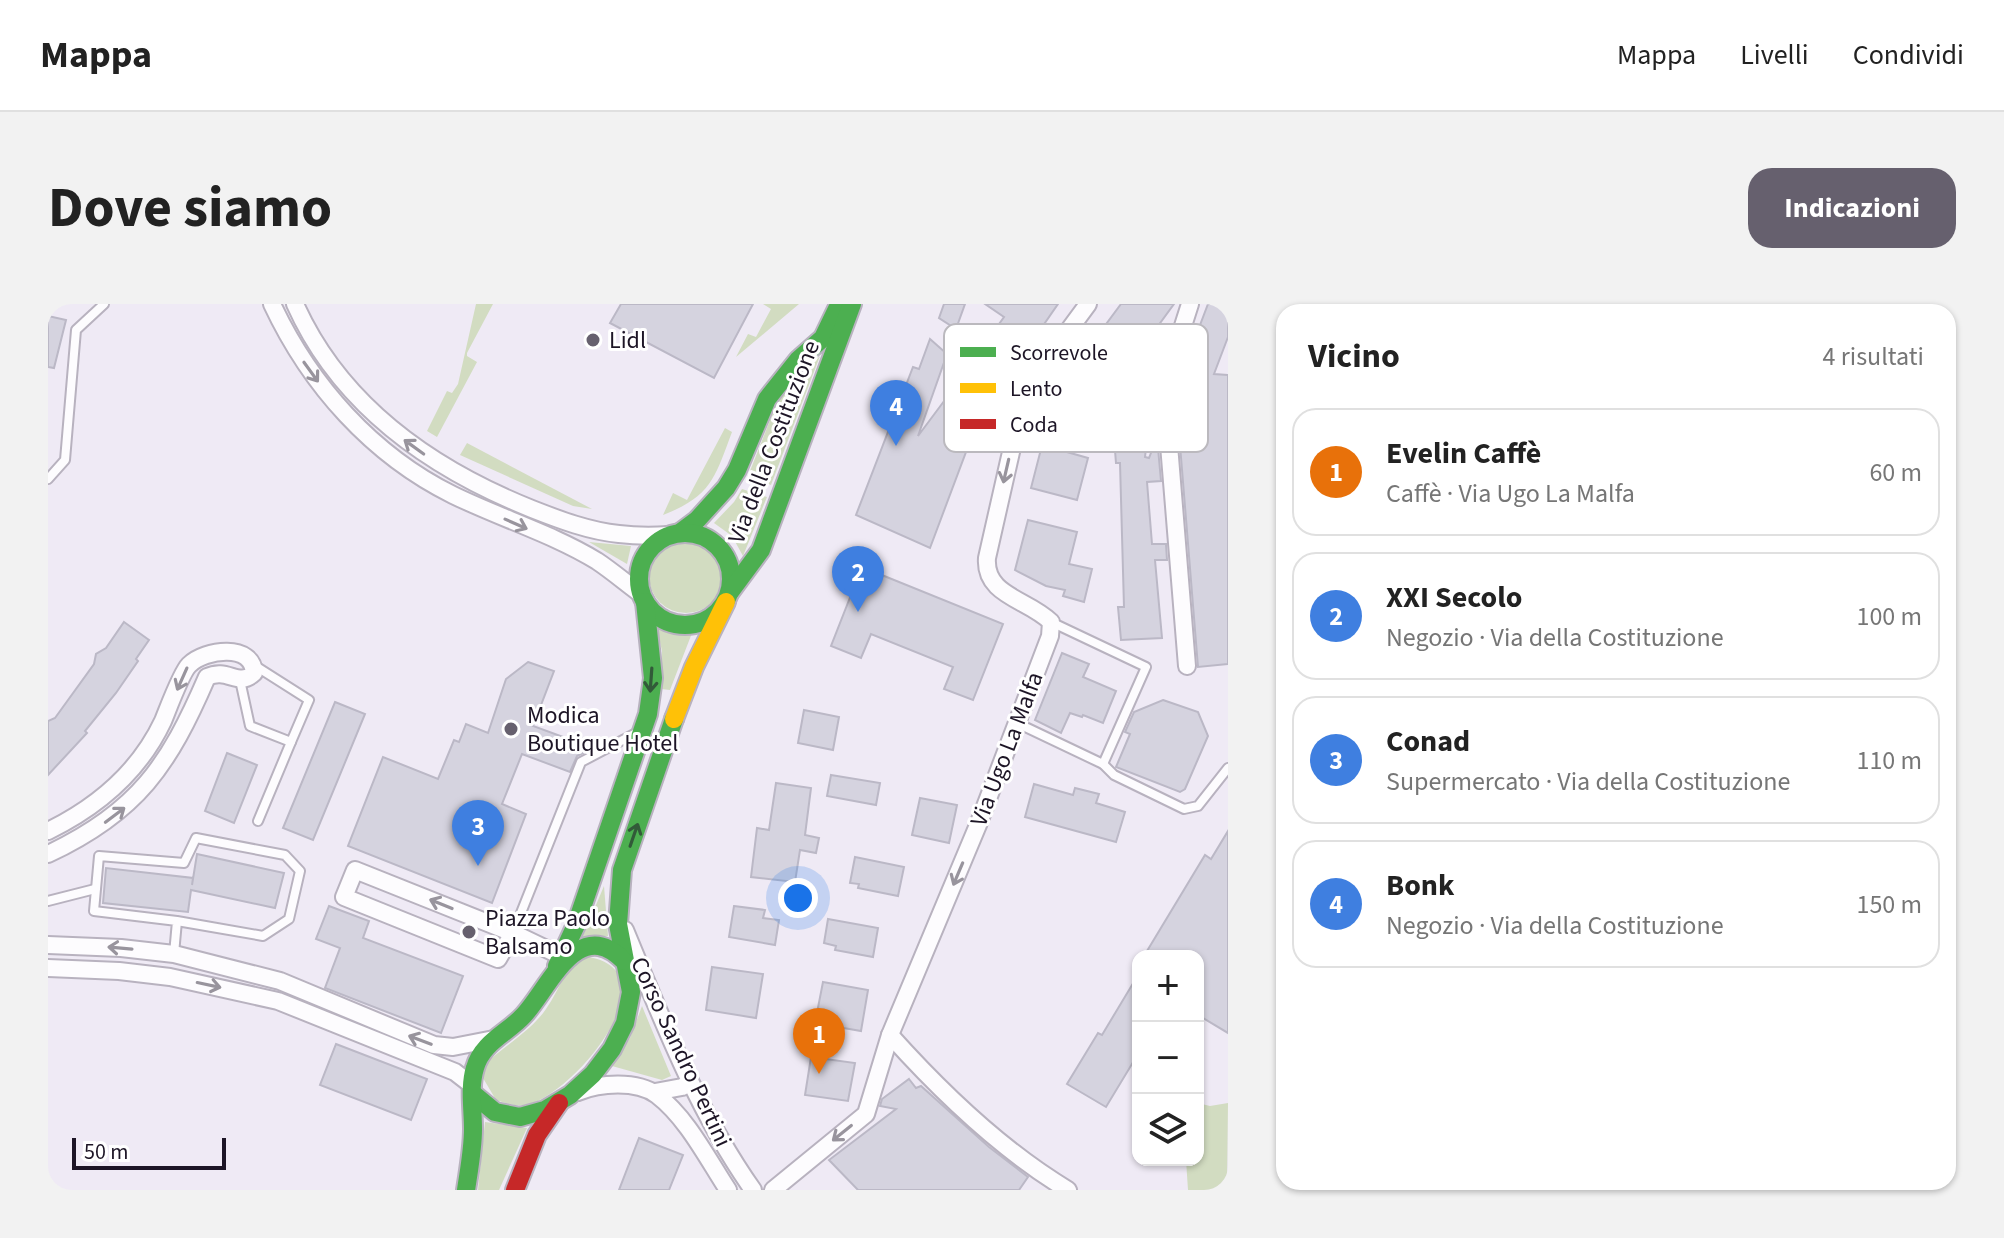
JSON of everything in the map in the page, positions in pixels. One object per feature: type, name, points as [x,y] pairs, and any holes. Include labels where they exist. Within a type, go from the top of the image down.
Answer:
[{"type":"main road","name":"Via della Costituzione","points":[[675,534],[705,513],[726,488],[737,470],[767,399],[798,360],[823,338],[839,304]]},
{"type":"main road","name":"Via della Costituzione","points":[[566,1098],[614,1045],[627,1020],[631,999],[617,910],[622,870],[689,677],[728,597],[761,550],[852,304]]},
{"type":"main road","points":[[466,1190],[473,1135],[475,1065],[481,1053],[524,1015],[541,994],[559,961],[576,925],[643,729],[653,678],[639,574],[645,555],[675,534],[703,536],[722,549],[731,570],[728,597],[709,619],[685,625],[662,619],[643,598]]},
{"type":"main road","points":[[559,961],[571,953],[598,946],[613,949],[627,965]]},
{"type":"main road","points":[[473,1090],[482,1106],[511,1117],[528,1117],[566,1098]]},
{"type":"main road","points":[[515,1190],[537,1135],[566,1098]]},
{"type":"street","points":[[272,304],[309,371],[347,418],[398,462],[430,483],[596,561],[643,598]]},
{"type":"street","points":[[295,304],[325,357],[360,400],[390,429],[440,464],[516,502],[565,522],[618,534],[675,534]]},
{"type":"street","points":[[1073,324],[1088,304]]},
{"type":"street","points":[[1184,324],[1190,304]]},
{"type":"street","points":[[285,332],[304,322]]},
{"type":"street","points":[[1011,452],[986,572],[995,586],[1044,614],[1051,622]]},
{"type":"street","points":[[1170,452],[1187,666]]},
{"type":"street","points":[[430,483],[440,464]]},
{"type":"street","name":"Via Ugo La Malfa","points":[[773,1190],[866,1114],[890,1035],[1017,723],[1050,636],[1051,622]]},
{"type":"street","points":[[48,831],[102,798],[132,769],[160,727],[188,666],[213,653],[239,654],[254,665],[254,673],[248,679],[240,680],[222,672],[207,677],[179,738],[149,782],[115,815],[48,854]]},
{"type":"street","points":[[205,656],[213,674]]},
{"type":"street","points":[[513,933],[498,959],[344,897],[355,870],[513,933],[559,961]]},
{"type":"street","name":"Corso Sandro Pertini","points":[[617,910],[690,1083],[727,1154],[753,1190]]},
{"type":"street","points":[[48,945],[174,954],[280,981],[434,1045],[453,1047],[496,1038]]},
{"type":"street","points":[[170,977],[174,954]]},
{"type":"street","points":[[627,965],[651,994]]},
{"type":"street","points":[[48,968],[170,977],[278,1001],[455,1072],[473,1090]]},
{"type":"street","points":[[890,1035],[940,1090],[1037,1171],[1068,1190]]},
{"type":"street","points":[[655,1092],[690,1083]]},
{"type":"street","name":"Corso Sandro Pertini","points":[[566,1098],[605,1084],[655,1092],[694,1138],[728,1190]]},
{"type":"lane","points":[[48,479],[65,460],[76,330],[104,304]]},
{"type":"lane","points":[[1051,622],[1146,667],[1103,764]]},
{"type":"lane","points":[[254,665],[309,700],[258,821]]},
{"type":"lane","points":[[240,680],[250,726],[291,742]]},
{"type":"lane","points":[[1017,723],[1103,764],[1114,775],[1184,809],[1198,806],[1228,768]]},
{"type":"lane","points":[[513,933],[581,762],[643,729]]},
{"type":"lane","points":[[70,819],[80,838]]},
{"type":"lane","points":[[196,838],[285,855],[300,871],[289,919],[263,936],[177,921],[94,911],[99,856],[184,863],[196,838]]},
{"type":"lane","points":[[48,901],[95,889]]},
{"type":"lane","points":[[174,954],[177,921]]},
{"type":"green space","points":[[476,304],[493,304],[467,353],[477,362],[437,437],[427,431],[447,391],[452,393],[458,384]]},
{"type":"green space","points":[[763,304],[799,304],[736,357],[748,334],[756,337],[771,309]]},
{"type":"green space","points":[[820,356],[771,485],[748,476],[778,400]]},
{"type":"green space","points":[[725,428],[732,432],[710,483],[692,500],[663,515],[673,493],[687,500]]},
{"type":"green space","points":[[467,443],[592,509],[573,506],[460,455]]},
{"type":"green space","points":[[742,489],[767,497],[743,556],[732,536],[714,523]]},
{"type":"green space","points":[[686,539],[700,542],[712,550],[720,562],[723,576],[720,590],[712,602],[700,610],[686,613],[672,610],[660,602],[652,590],[649,576],[652,562],[660,550],[672,542]]},
{"type":"green space","points":[[589,542],[631,546],[627,564]]},
{"type":"green space","points":[[656,624],[670,632],[692,633],[670,690],[661,689],[662,651]]},
{"type":"green space","points":[[604,886],[608,936],[582,938]]},
{"type":"green space","points":[[589,957],[613,967],[622,985],[619,1008],[608,1032],[590,1057],[547,1096],[527,1105],[496,1100],[483,1078],[485,1064],[533,1025],[568,972]]},
{"type":"green space","points":[[642,1006],[671,1076],[662,1080],[612,1066],[630,1038]]},
{"type":"green space","points":[[1228,1103],[1227,1190],[1188,1190],[1186,1166],[1204,1166],[1204,1104]]},
{"type":"green space","points":[[485,1122],[527,1128],[499,1190],[478,1190]]},
{"type":"building","points":[[621,304],[753,304],[714,378],[610,323]]},
{"type":"building","points":[[944,304],[965,304],[958,324],[948,324],[939,318]]},
{"type":"building","points":[[985,304],[1058,304],[1044,324],[999,324],[1004,317]]},
{"type":"building","points":[[1121,304],[1174,304],[1159,324],[1106,324]]},
{"type":"building","points":[[1208,304],[1228,304],[1228,337],[1214,374],[1228,375],[1228,664],[1198,667],[1181,452],[1208,452],[1208,324],[1200,324]]},
{"type":"building","points":[[48,316],[66,320],[54,368],[48,367]]},
{"type":"building","points":[[930,339],[944,351],[944,362],[918,436],[944,401],[944,452],[966,452],[930,548],[856,515],[913,367],[919,369]]},
{"type":"building","points":[[1040,452],[1067,452],[1088,458],[1077,500],[1031,488]]},
{"type":"building","points":[[1115,452],[1146,452],[1145,457],[1149,458],[1151,452],[1158,452],[1161,481],[1147,482],[1152,544],[1166,544],[1167,560],[1155,560],[1162,638],[1121,640],[1118,607],[1124,607],[1120,463],[1116,463]]},
{"type":"building","points":[[1028,520],[1077,532],[1069,564],[1092,569],[1084,602],[1063,596],[1065,590],[1046,586],[1015,570]]},
{"type":"building","points":[[862,567],[1003,624],[973,700],[944,689],[953,667],[871,634],[861,658],[831,646]]},
{"type":"building","points":[[124,622],[149,640],[116,693],[85,731],[87,733],[48,775],[48,721],[55,718],[94,664],[96,654],[106,648]]},
{"type":"building","points":[[1062,653],[1089,664],[1083,677],[1116,691],[1103,723],[1070,713],[1061,733],[1035,720]]},
{"type":"building","points":[[528,662],[554,671],[533,726],[593,748],[577,756],[570,772],[522,754],[502,804],[526,814],[492,903],[348,846],[383,757],[438,779],[454,740],[459,742],[466,724],[488,733],[506,679]]},
{"type":"building","points":[[1163,700],[1198,712],[1208,736],[1185,789],[1180,792],[1116,767],[1130,734],[1125,732],[1134,712]]},
{"type":"building","points":[[335,702],[365,714],[313,840],[283,828]]},
{"type":"building","points":[[804,710],[839,717],[833,750],[798,743]]},
{"type":"building","points":[[227,753],[257,765],[234,823],[205,811]]},
{"type":"building","points":[[831,775],[880,783],[876,805],[827,796]]},
{"type":"building","points":[[776,783],[811,788],[805,835],[819,838],[816,853],[800,850],[795,882],[751,877],[757,828],[769,830]]},
{"type":"building","points":[[1034,784],[1073,795],[1075,788],[1099,794],[1096,803],[1125,812],[1116,842],[1025,817]]},
{"type":"building","points":[[920,798],[957,805],[949,843],[912,835]]},
{"type":"building","points":[[1228,831],[1228,1033],[1204,1019],[1204,950],[1148,950],[1205,855],[1211,859]]},
{"type":"building","points":[[197,854],[284,873],[275,908],[191,890],[188,912],[103,903],[106,868],[193,878],[192,885]]},
{"type":"building","points":[[855,857],[904,867],[898,896],[858,888],[859,884],[850,883]]},
{"type":"building","points":[[329,906],[369,921],[363,938],[463,976],[441,1033],[325,988],[340,948],[316,939]]},
{"type":"building","points":[[734,906],[765,910],[763,918],[779,920],[775,945],[729,937]]},
{"type":"building","points":[[828,919],[878,928],[873,957],[835,950],[836,946],[824,943]]},
{"type":"building","points":[[712,967],[763,974],[756,1018],[706,1010]]},
{"type":"building","points":[[823,982],[868,990],[861,1031],[815,1023]]},
{"type":"building","points":[[1132,985],[1132,1064],[1106,1107],[1067,1084],[1098,1033],[1102,1035]]},
{"type":"building","points":[[336,1044],[427,1079],[411,1120],[320,1085]]},
{"type":"building","points":[[811,1057],[855,1063],[848,1101],[805,1095]]},
{"type":"building","points":[[909,1079],[916,1088],[921,1086],[989,1147],[1028,1177],[1019,1190],[858,1190],[829,1160],[896,1109],[880,1106],[882,1099]]},
{"type":"building","points":[[639,1138],[683,1155],[669,1190],[619,1190]]},
{"type":"traffic: fast","points":[[730,592],[761,550],[852,304]]},
{"type":"traffic: fast","points":[[681,532],[697,520],[726,488],[737,470],[767,399],[798,360],[823,338],[837,309]]},
{"type":"traffic: fast","points":[[676,533],[694,533],[711,540],[724,553],[731,579],[724,605],[711,618],[694,625],[676,625],[659,618],[646,605],[639,588],[639,570],[646,553],[659,540],[676,533]]},
{"type":"traffic: fast","points":[[557,966],[576,925],[648,714],[653,678],[645,602]]},
{"type":"traffic: fast","points":[[472,1093],[495,1112],[520,1117],[545,1110],[570,1095],[593,1074],[612,1049],[625,1023],[631,992],[618,924],[622,870],[674,719]]},
{"type":"traffic: fast","points":[[466,1190],[473,1137],[472,1083],[483,1051],[524,1015],[554,974],[579,950],[592,946],[608,949],[624,961]]},
{"type":"traffic: slow","points":[[674,719],[694,667],[726,602]]},
{"type":"traffic: jam","points":[[515,1190],[537,1135],[559,1103]]},
{"type":"place","name":"Lidl","points":[[593,340]]},
{"type":"place","name":"Bonk","points":[[896,446]]},
{"type":"place","name":"XXI Secolo","points":[[858,612]]},
{"type":"place","name":"Modica Boutique Hotel","points":[[511,729]]},
{"type":"place","name":"Conad","points":[[478,866]]},
{"type":"place","name":"Piazza Paolo Balsamo","points":[[469,932]]},
{"type":"place","name":"Evelin Caffè","points":[[819,1074]]}]
